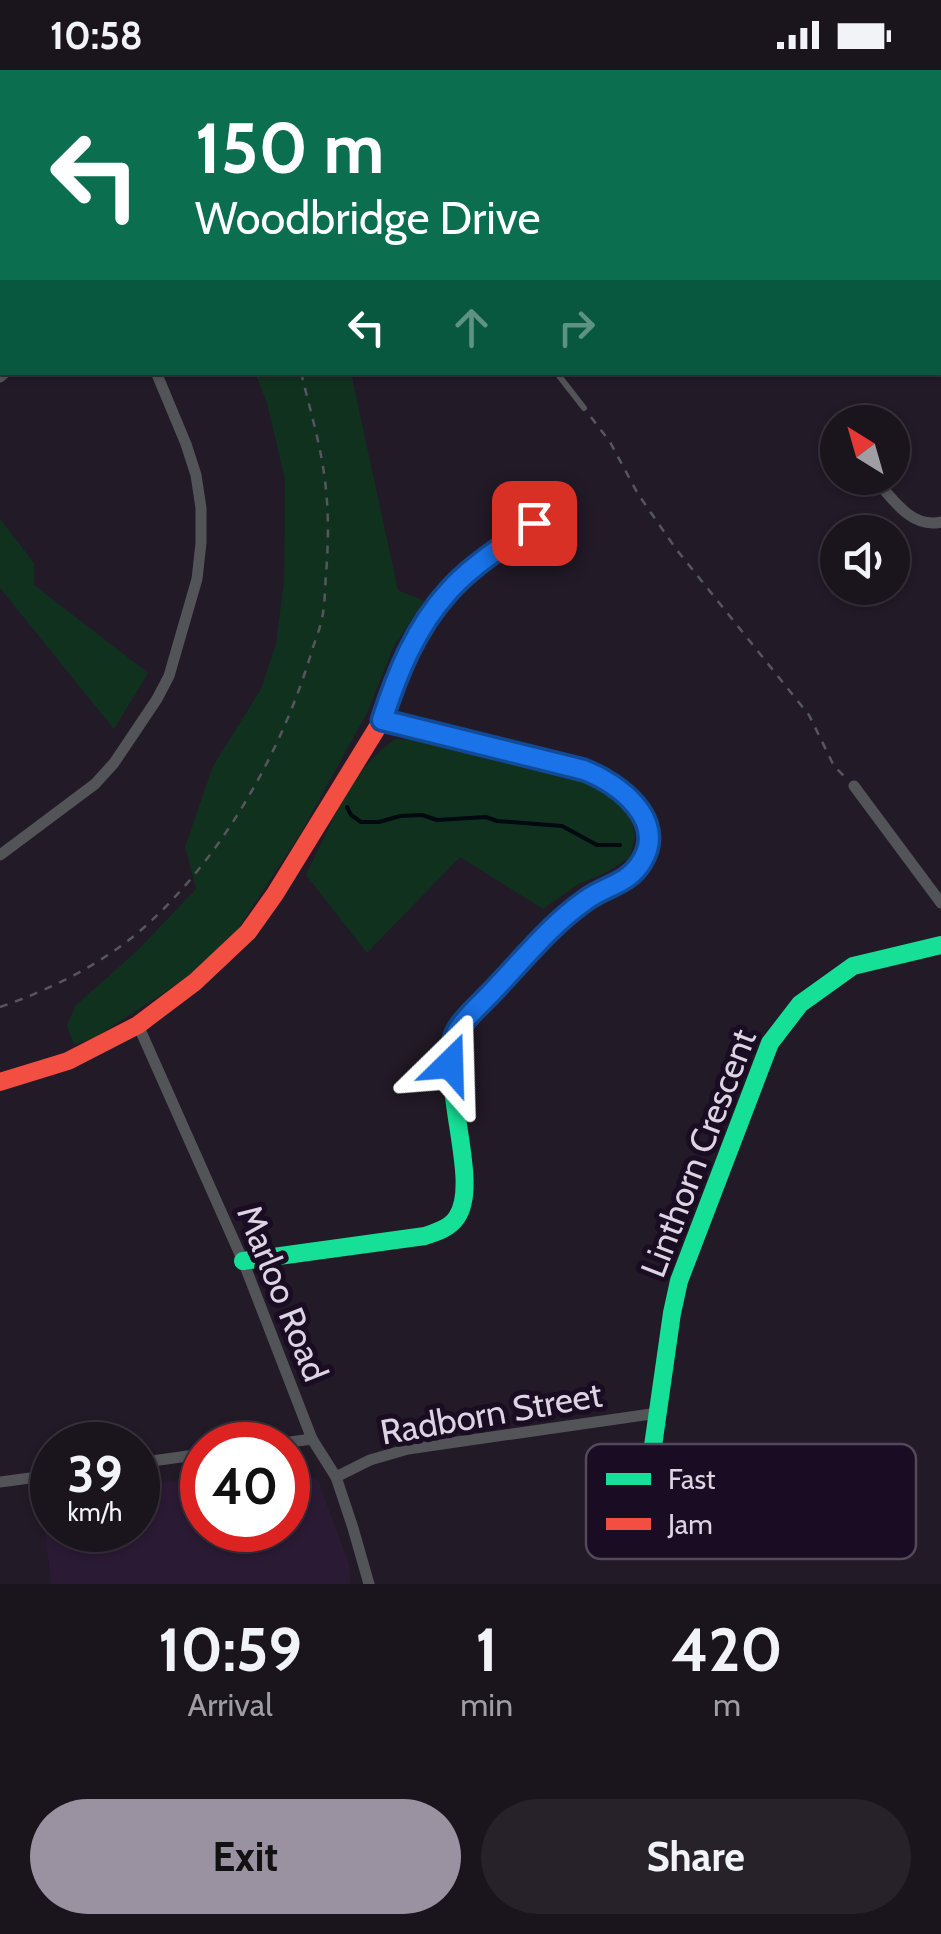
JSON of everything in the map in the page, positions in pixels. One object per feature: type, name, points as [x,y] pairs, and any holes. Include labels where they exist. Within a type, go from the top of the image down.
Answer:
[{"type":"street","points":[[0,855],[105,774],[169,676],[197,579],[201,508],[186,444],[157,375]]},
{"type":"street","points":[[889,495],[918,522],[941,522]]},
{"type":"street","points":[[0,1082],[68,1061],[138,1026],[196,982],[248,932],[382,720],[396,677],[436,607],[465,576],[534,523]]},
{"type":"street","points":[[243,1261],[426,1236],[456,1222],[466,1186],[450,1064],[456,1033],[558,922],[589,898],[630,876],[650,847],[646,819],[632,801],[600,777],[382,720]]},
{"type":"street","points":[[854,786],[941,903]]},
{"type":"street","name":"Linthorn Crescent","points":[[654,1444],[679,1281],[770,1043],[800,1004],[853,966],[941,946]]},
{"type":"street","name":"Marloo Road","points":[[138,1026],[243,1261],[312,1439],[336,1477],[368,1584]]},
{"type":"street","name":"Radborn Street","points":[[336,1477],[370,1460],[408,1449],[658,1413]]},
{"type":"street","points":[[0,1482],[30,1478]]},
{"type":"lane","points":[[558,375],[584,408]]},
{"type":"path","points":[[0,1007],[64,980],[109,954],[151,922],[197,870],[238,814],[271,758],[300,690],[323,614],[327,503],[303,375]]},
{"type":"path","points":[[584,408],[610,442],[638,494],[676,549],[809,715],[834,766],[854,786]]},
{"type":"shaded area","points":[[310,1476],[318,1480],[349,1564],[351,1584],[51,1584],[47,1552],[160,1552],[160,1483],[180,1480],[180,1552],[310,1552]]},
{"type":"green space","points":[[256,375],[351,375],[398,590],[424,601],[394,646],[368,711],[302,831],[238,929],[191,975],[96,1037],[74,1045],[67,1026],[75,1006],[137,951],[196,889],[185,847],[213,766],[261,689],[276,644],[284,581],[285,480],[267,403]]},
{"type":"green space","points":[[0,519],[34,563],[34,585],[148,673],[114,729],[0,588]]},
{"type":"green space","points":[[396,739],[419,740],[509,759],[589,781],[613,796],[631,814],[635,836],[630,857],[577,885],[543,909],[460,857],[367,953],[306,875],[354,782],[380,751]]},
{"type":"waterway","points":[[347,807],[361,822],[422,815],[437,820],[486,817],[562,826],[597,845],[620,845]]},
{"type":"traffic: fast","points":[[399,671],[444,597],[534,523]]},
{"type":"traffic: fast","points":[[243,1261],[425,1236],[454,1221],[463,1201],[465,1181],[452,1081],[452,1057],[459,1029],[557,923],[601,892]]},
{"type":"traffic: fast","points":[[653,1444],[679,1281],[770,1043],[800,1004],[853,966],[941,945]]},
{"type":"traffic: jam","points":[[0,1082],[68,1061],[138,1025],[195,982],[248,932],[382,720],[399,671]]},
{"type":"traffic: jam","points":[[382,720],[571,767],[597,777],[623,794],[644,818],[648,848],[634,872],[601,892]]},
{"type":"route","points":[[450,1064],[456,1033],[479,1005],[558,922],[589,898],[630,876],[650,847],[646,819],[632,801],[600,777],[382,720],[396,677],[436,607],[465,576],[534,523]]}]
